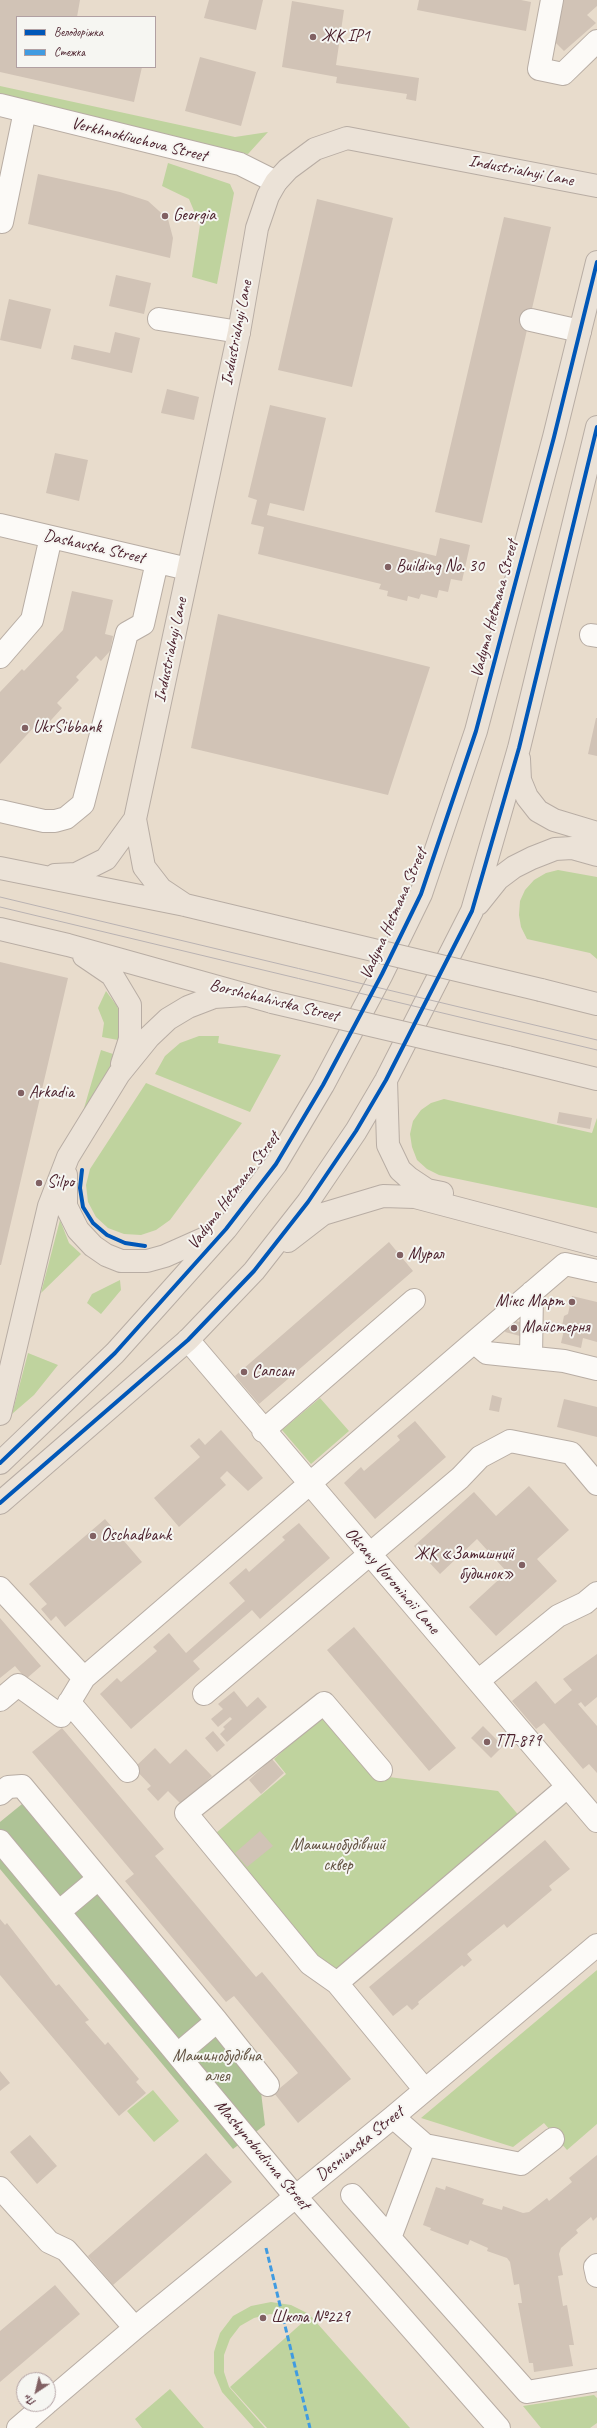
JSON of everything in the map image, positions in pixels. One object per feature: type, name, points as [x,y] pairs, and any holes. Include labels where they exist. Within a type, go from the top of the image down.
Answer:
[{"type":"main road","name":"Industrialnyi Lane","points":[[186,905],[161,889],[144,867],[135,819],[239,332],[257,228],[268,196],[276,182],[288,169],[315,149],[347,138],[597,186]]},
{"type":"main road","name":"Vadyma Hetmana Street","points":[[0,1463],[115,1353],[226,1229],[276,1164],[322,1086],[382,974],[421,894],[476,731],[597,262]]},
{"type":"main road","points":[[0,1503],[188,1340],[254,1271],[308,1202],[356,1131],[386,1080],[472,911],[519,748],[597,427]]},
{"type":"main road","points":[[519,748],[520,780],[527,797],[538,811],[554,820],[597,832]]},
{"type":"main road","name":"Industrialnyi Lane","points":[[33,876],[76,874],[106,859],[135,819]]},
{"type":"main road","points":[[472,911],[498,879],[514,867],[532,858],[555,849],[572,848],[597,854]]},
{"type":"main road","points":[[0,868],[33,876],[186,905],[597,1004]]},
{"type":"main road","name":"Borshchahivska Street","points":[[0,929],[68,945],[272,1002],[597,1079]]},
{"type":"main road","points":[[68,945],[112,975],[130,1005],[130,1039],[119,1074]]},
{"type":"main road","points":[[0,1414],[49,1206],[68,1157],[119,1074],[149,1037],[168,1019],[188,1008],[214,997],[245,995]]},
{"type":"main road","points":[[386,1080],[388,1145],[400,1170],[409,1178],[428,1190],[597,1229]]},
{"type":"main road","points":[[68,1157],[66,1206],[78,1230],[93,1246],[106,1255],[121,1261],[147,1261],[166,1256],[226,1229]]},
{"type":"main road","points":[[254,1271],[323,1214],[384,1196],[415,1197],[597,1245]]},
{"type":"street","points":[[552,0],[539,69],[563,74],[597,41]]},
{"type":"street","name":"Verkhnokliuchova Street","points":[[0,105],[240,164],[276,182]]},
{"type":"street","points":[[2,222],[25,112]]},
{"type":"street","points":[[159,318],[239,332]]},
{"type":"street","points":[[531,320],[580,331]]},
{"type":"street","name":"Dashavska Street","points":[[0,525],[188,569]]},
{"type":"street","points":[[0,657],[32,620],[51,537]]},
{"type":"street","points":[[0,811],[44,821],[55,821],[66,818],[83,804],[127,633],[143,624],[157,562]]},
{"type":"street","points":[[0,1700],[18,1685],[61,1716],[84,1678],[308,1483],[565,1264],[597,1271]]},
{"type":"street","points":[[531,1357],[532,1292]]},
{"type":"street","points":[[263,1431],[414,1300]]},
{"type":"street","name":"Oksany Voroninoii Lane","points":[[188,1340],[263,1431],[597,1821]]},
{"type":"street","points":[[474,1342],[488,1353],[564,1361],[597,1369]]},
{"type":"street","points":[[204,1694],[460,1478],[480,1457],[510,1441],[570,1453],[597,1484]]},
{"type":"street","points":[[0,1588],[84,1678]]},
{"type":"street","points":[[478,1681],[558,1616],[585,1603],[597,1592]]},
{"type":"street","points":[[69,1702],[128,1771]]},
{"type":"street","points":[[380,1770],[324,1703],[186,1813],[310,1964],[337,1983],[425,2090]]},
{"type":"street","points":[[0,1794],[8,1787],[22,1786],[217,2021],[268,2085]]},
{"type":"street","points":[[337,1983],[567,1787]]},
{"type":"street","name":"Mashynobudivna Street","points":[[0,1841],[60,1911],[296,2197],[498,2427]]},
{"type":"street","points":[[60,1911],[98,1879]]},
{"type":"street","name":"Desnianska Street","points":[[56,2395],[135,2328],[393,2117],[597,1945]]},
{"type":"street","points":[[178,2054],[217,2021]]},
{"type":"street","points":[[393,2117],[425,2145],[520,2164],[553,2138]]},
{"type":"street","points":[[390,2238],[425,2145]]},
{"type":"street","points":[[0,2188],[48,2242],[66,2250],[135,2328]]},
{"type":"street","points":[[352,2195],[528,2392],[597,2380]]},
{"type":"street","points":[[597,2265],[595,2267],[597,2276]]},
{"type":"street","name":"Desnianska Street","points":[[18,2428],[37,2412]]},
{"type":"green space","points":[[0,86],[235,137],[268,132],[248,154],[191,144],[0,97]]},
{"type":"green space","points":[[168,163],[230,184],[234,193],[217,284],[192,277],[200,225],[189,199],[162,186]]},
{"type":"green space","points":[[558,870],[597,877],[597,959],[590,953],[527,939],[521,927],[519,915],[520,901],[525,890],[534,880],[546,873]]},
{"type":"green space","points":[[106,991],[117,1006],[123,1023],[123,1041],[102,1037],[104,1023],[98,1008]]},
{"type":"green space","points":[[199,1036],[219,1036],[218,1043],[281,1055],[250,1112],[155,1074],[165,1056],[180,1043]]},
{"type":"green space","points":[[101,1050],[119,1056],[80,1122]]},
{"type":"green space","points":[[146,1083],[242,1123],[170,1220],[156,1230],[141,1235],[124,1234],[108,1228],[96,1217],[88,1202],[86,1185],[90,1169]]},
{"type":"green space","points":[[444,1099],[592,1133],[597,1118],[597,1208],[439,1175],[427,1169],[417,1160],[412,1147],[410,1134],[413,1121],[421,1110],[431,1103]]},
{"type":"green space","points":[[60,1220],[69,1243],[81,1254],[41,1293]]},
{"type":"green space","points":[[120,1280],[121,1290],[101,1314],[87,1303],[92,1294]]},
{"type":"green space","points":[[28,1353],[58,1365],[34,1395],[12,1414]]},
{"type":"green space","points":[[320,1398],[349,1431],[311,1464],[282,1430]]},
{"type":"green space","name":"Машинобудівний сквер","points":[[326,1712],[381,1776],[498,1791],[521,1818],[332,1978],[210,1838],[286,1774],[274,1759]]},
{"type":"green space","name":"Машинобудівна алея","points":[[38,1791],[256,2051],[265,2125],[233,2149],[0,1869],[0,1822]]},
{"type":"green space","points":[[597,1970],[597,2124],[567,2150],[544,2123],[513,2147],[421,2118]]},
{"type":"green space","points":[[153,2090],[179,2121],[154,2142],[127,2111]]},
{"type":"green space","points":[[271,2302],[291,2305],[309,2314],[410,2428],[267,2428],[230,2387],[302,2323],[287,2316],[270,2314],[254,2318],[240,2326],[230,2339],[224,2355],[224,2372],[229,2387],[265,2428],[254,2428],[222,2392],[214,2373],[214,2352],[220,2333],[233,2316],[251,2306]]},
{"type":"green space","points":[[170,2389],[204,2428],[142,2428],[135,2419]]},
{"type":"green space","points":[[594,2395],[597,2398],[597,2423],[590,2428],[541,2428],[523,2406]]},
{"type":"building","points":[[0,0],[80,0],[77,16],[16,16],[16,68],[142,68],[134,102],[0,72]]},
{"type":"building","points":[[209,0],[263,0],[256,30],[204,18]]},
{"type":"building","points":[[419,0],[521,0],[531,2],[526,31],[417,10]]},
{"type":"building","points":[[562,0],[597,0],[597,6],[587,15],[596,23],[564,51],[553,40]]},
{"type":"building","name":"ЖК IP1","points":[[292,1],[344,10],[336,65],[419,78],[416,101],[406,99],[407,94],[336,83],[337,77],[282,67]]},
{"type":"building","points":[[200,57],[256,72],[241,126],[185,111]]},
{"type":"building","points":[[38,174],[120,192],[148,201],[168,219],[173,238],[170,258],[28,224]]},
{"type":"building","points":[[317,199],[393,218],[352,387],[278,370]]},
{"type":"building","points":[[504,217],[551,227],[482,523],[435,512]]},
{"type":"building","points":[[116,275],[151,283],[144,314],[109,306]]},
{"type":"building","points":[[9,299],[51,309],[41,349],[0,340]]},
{"type":"building","points":[[115,332],[140,338],[132,373],[71,359],[74,345],[110,353]]},
{"type":"building","points":[[167,389],[199,397],[194,420],[161,413]]},
{"type":"building","name":"Building No. 30","points":[[270,405],[326,418],[304,511],[270,503],[267,515],[436,556],[440,538],[470,545],[462,581],[451,579],[448,592],[439,590],[437,598],[421,594],[419,599],[408,596],[407,601],[387,596],[388,591],[379,589],[381,584],[258,554],[264,527],[251,524],[257,500],[248,497]]},
{"type":"building","points":[[55,453],[88,460],[79,501],[46,493]]},
{"type":"building","points":[[72,591],[113,600],[105,634],[113,636],[110,651],[101,661],[96,656],[76,677],[79,680],[57,703],[62,708],[42,730],[36,725],[0,764],[0,692],[22,669],[24,671],[63,630]]},
{"type":"building","points":[[218,614],[430,667],[388,795],[191,748]]},
{"type":"building","points":[[597,718],[597,756],[588,754]]},
{"type":"building","name":"Arkadia","points":[[0,962],[68,978],[1,1265],[0,1265]]},
{"type":"building","points":[[559,1112],[592,1118],[590,1129],[557,1123]]},
{"type":"building","points":[[389,1242],[413,1271],[259,1404],[235,1376]]},
{"type":"building","points":[[572,1296],[597,1302],[597,1342],[583,1338],[581,1348],[561,1343],[564,1330],[562,1326],[564,1316],[568,1314]]},
{"type":"building","name":"Майстерня","points":[[508,1319],[524,1323],[520,1336],[505,1332]]},
{"type":"building","points":[[492,1395],[502,1398],[499,1412],[489,1410]]},
{"type":"building","points":[[564,1399],[597,1407],[597,1437],[557,1427]]},
{"type":"building","points":[[415,1421],[446,1457],[375,1519],[344,1483],[361,1467],[364,1471],[400,1440],[397,1436]]},
{"type":"building","points":[[221,1430],[263,1478],[248,1491],[227,1471],[220,1478],[226,1485],[179,1527],[154,1498],[200,1457],[190,1446],[199,1438],[205,1445]]},
{"type":"building","name":"ЖК «Затишний будинок»","points":[[529,1486],[569,1530],[537,1559],[557,1581],[496,1636],[469,1607],[507,1572],[477,1539],[440,1574],[414,1546],[474,1492],[496,1516]]},
{"type":"building","points":[[105,1519],[142,1562],[65,1627],[56,1616],[51,1621],[41,1609],[47,1604],[29,1584]]},
{"type":"building","points":[[299,1523],[330,1558],[260,1619],[252,1610],[193,1661],[200,1669],[131,1729],[100,1694],[117,1678],[121,1682],[157,1651],[153,1647],[169,1633],[186,1653],[245,1601],[229,1583],[246,1568],[249,1572],[285,1540],[282,1537]]},
{"type":"building","points":[[0,1618],[41,1666],[26,1679],[15,1666],[0,1678]]},
{"type":"building","points":[[354,1627],[456,1748],[429,1771],[327,1650]]},
{"type":"building","points":[[597,1654],[597,1697],[585,1707],[581,1702],[578,1704],[597,1726],[597,1773],[589,1764],[583,1769],[544,1723],[536,1729],[512,1701],[536,1681],[555,1704],[572,1690],[563,1679]]},
{"type":"building","points":[[234,1691],[247,1707],[258,1697],[267,1707],[227,1742],[220,1734],[225,1729],[223,1727],[232,1719],[230,1717],[218,1727],[211,1719],[223,1709],[218,1704]]},
{"type":"building","name":"ТП-879","points":[[483,1726],[503,1746],[491,1758],[471,1738]]},
{"type":"building","points":[[62,1728],[164,1849],[155,1856],[256,1977],[262,1972],[351,2079],[298,2123],[274,2093],[298,2073],[234,1996],[226,2002],[125,1881],[134,1874],[32,1752]]},
{"type":"building","points":[[213,1731],[225,1745],[217,1752],[205,1738]]},
{"type":"building","points":[[155,1748],[170,1764],[186,1749],[212,1776],[182,1805],[168,1791],[158,1801],[147,1789],[151,1786],[134,1768]]},
{"type":"building","points":[[272,1759],[284,1773],[261,1794],[249,1780]]},
{"type":"building","points":[[260,1831],[273,1846],[247,1867],[235,1853]]},
{"type":"building","points":[[545,1840],[570,1869],[549,1886],[552,1890],[507,1928],[504,1924],[467,1954],[472,1960],[464,1967],[462,1965],[418,2002],[419,2004],[412,2010],[407,2005],[393,2016],[369,1987]]},
{"type":"building","points":[[0,1919],[5,1925],[7,1923],[56,1986],[59,1984],[89,2020],[85,2022],[105,2045],[108,2042],[139,2079],[136,2082],[146,2093],[119,2116],[0,1975]]},
{"type":"building","points":[[0,2071],[10,2083],[0,2091]]},
{"type":"building","points":[[30,2135],[57,2166],[37,2184],[10,2152]]},
{"type":"building","points":[[206,2153],[232,2182],[113,2285],[88,2256]]},
{"type":"building","points":[[597,2155],[597,2217],[593,2221],[591,2217],[576,2230],[578,2233],[561,2248],[559,2254],[563,2275],[558,2276],[563,2306],[567,2305],[574,2345],[569,2345],[573,2366],[534,2372],[533,2363],[529,2363],[518,2303],[522,2303],[519,2284],[514,2285],[510,2262],[507,2258],[487,2251],[488,2248],[470,2240],[468,2245],[430,2230],[431,2228],[423,2225],[436,2187],[445,2190],[446,2186],[484,2199],[482,2204],[502,2210],[503,2206],[523,2213],[529,2212],[547,2198],[549,2201],[572,2182],[569,2178]]},
{"type":"building","points":[[55,2285],[80,2314],[0,2382],[0,2331]]},
{"type":"tram line","points":[[0,897],[597,1040]]},
{"type":"tram line","points":[[0,907],[597,1050]]},
{"type":"marked path","points":[[266,2248],[310,2428]]},
{"type":"cycle path","points":[[0,1463],[115,1353],[226,1229],[276,1164],[323,1085],[382,974],[421,894],[476,731],[554,437],[597,262]]},
{"type":"cycle path","points":[[0,1503],[188,1340],[254,1271],[308,1202],[356,1131],[386,1080],[472,911],[519,748],[597,427]]},
{"type":"cycle path","points":[[82,1170],[80,1188],[83,1207],[93,1223],[107,1235],[125,1243],[145,1246]]},
{"type":"place","name":"ЖК IP1","points":[[313,37]]},
{"type":"place","name":"Georgia","points":[[165,216]]},
{"type":"place","name":"Building No. 30","points":[[388,567]]},
{"type":"place","name":"UkrSibbank","points":[[25,728]]},
{"type":"place","name":"Arkadia","points":[[21,1093]]},
{"type":"place","name":"Silpo","points":[[39,1183]]},
{"type":"place","name":"Мурал","points":[[400,1255]]},
{"type":"place","name":"Мікс Март","points":[[572,1302]]},
{"type":"place","name":"Майстерня","points":[[514,1328]]},
{"type":"place","name":"Сапсан","points":[[244,1372]]},
{"type":"place","name":"Oschadbank","points":[[93,1536]]},
{"type":"place","name":"ЖК «Затишний будинок»","points":[[522,1565]]},
{"type":"place","name":"ТП-879","points":[[487,1742]]},
{"type":"place","name":"Школа №229","points":[[263,2318]]}]
